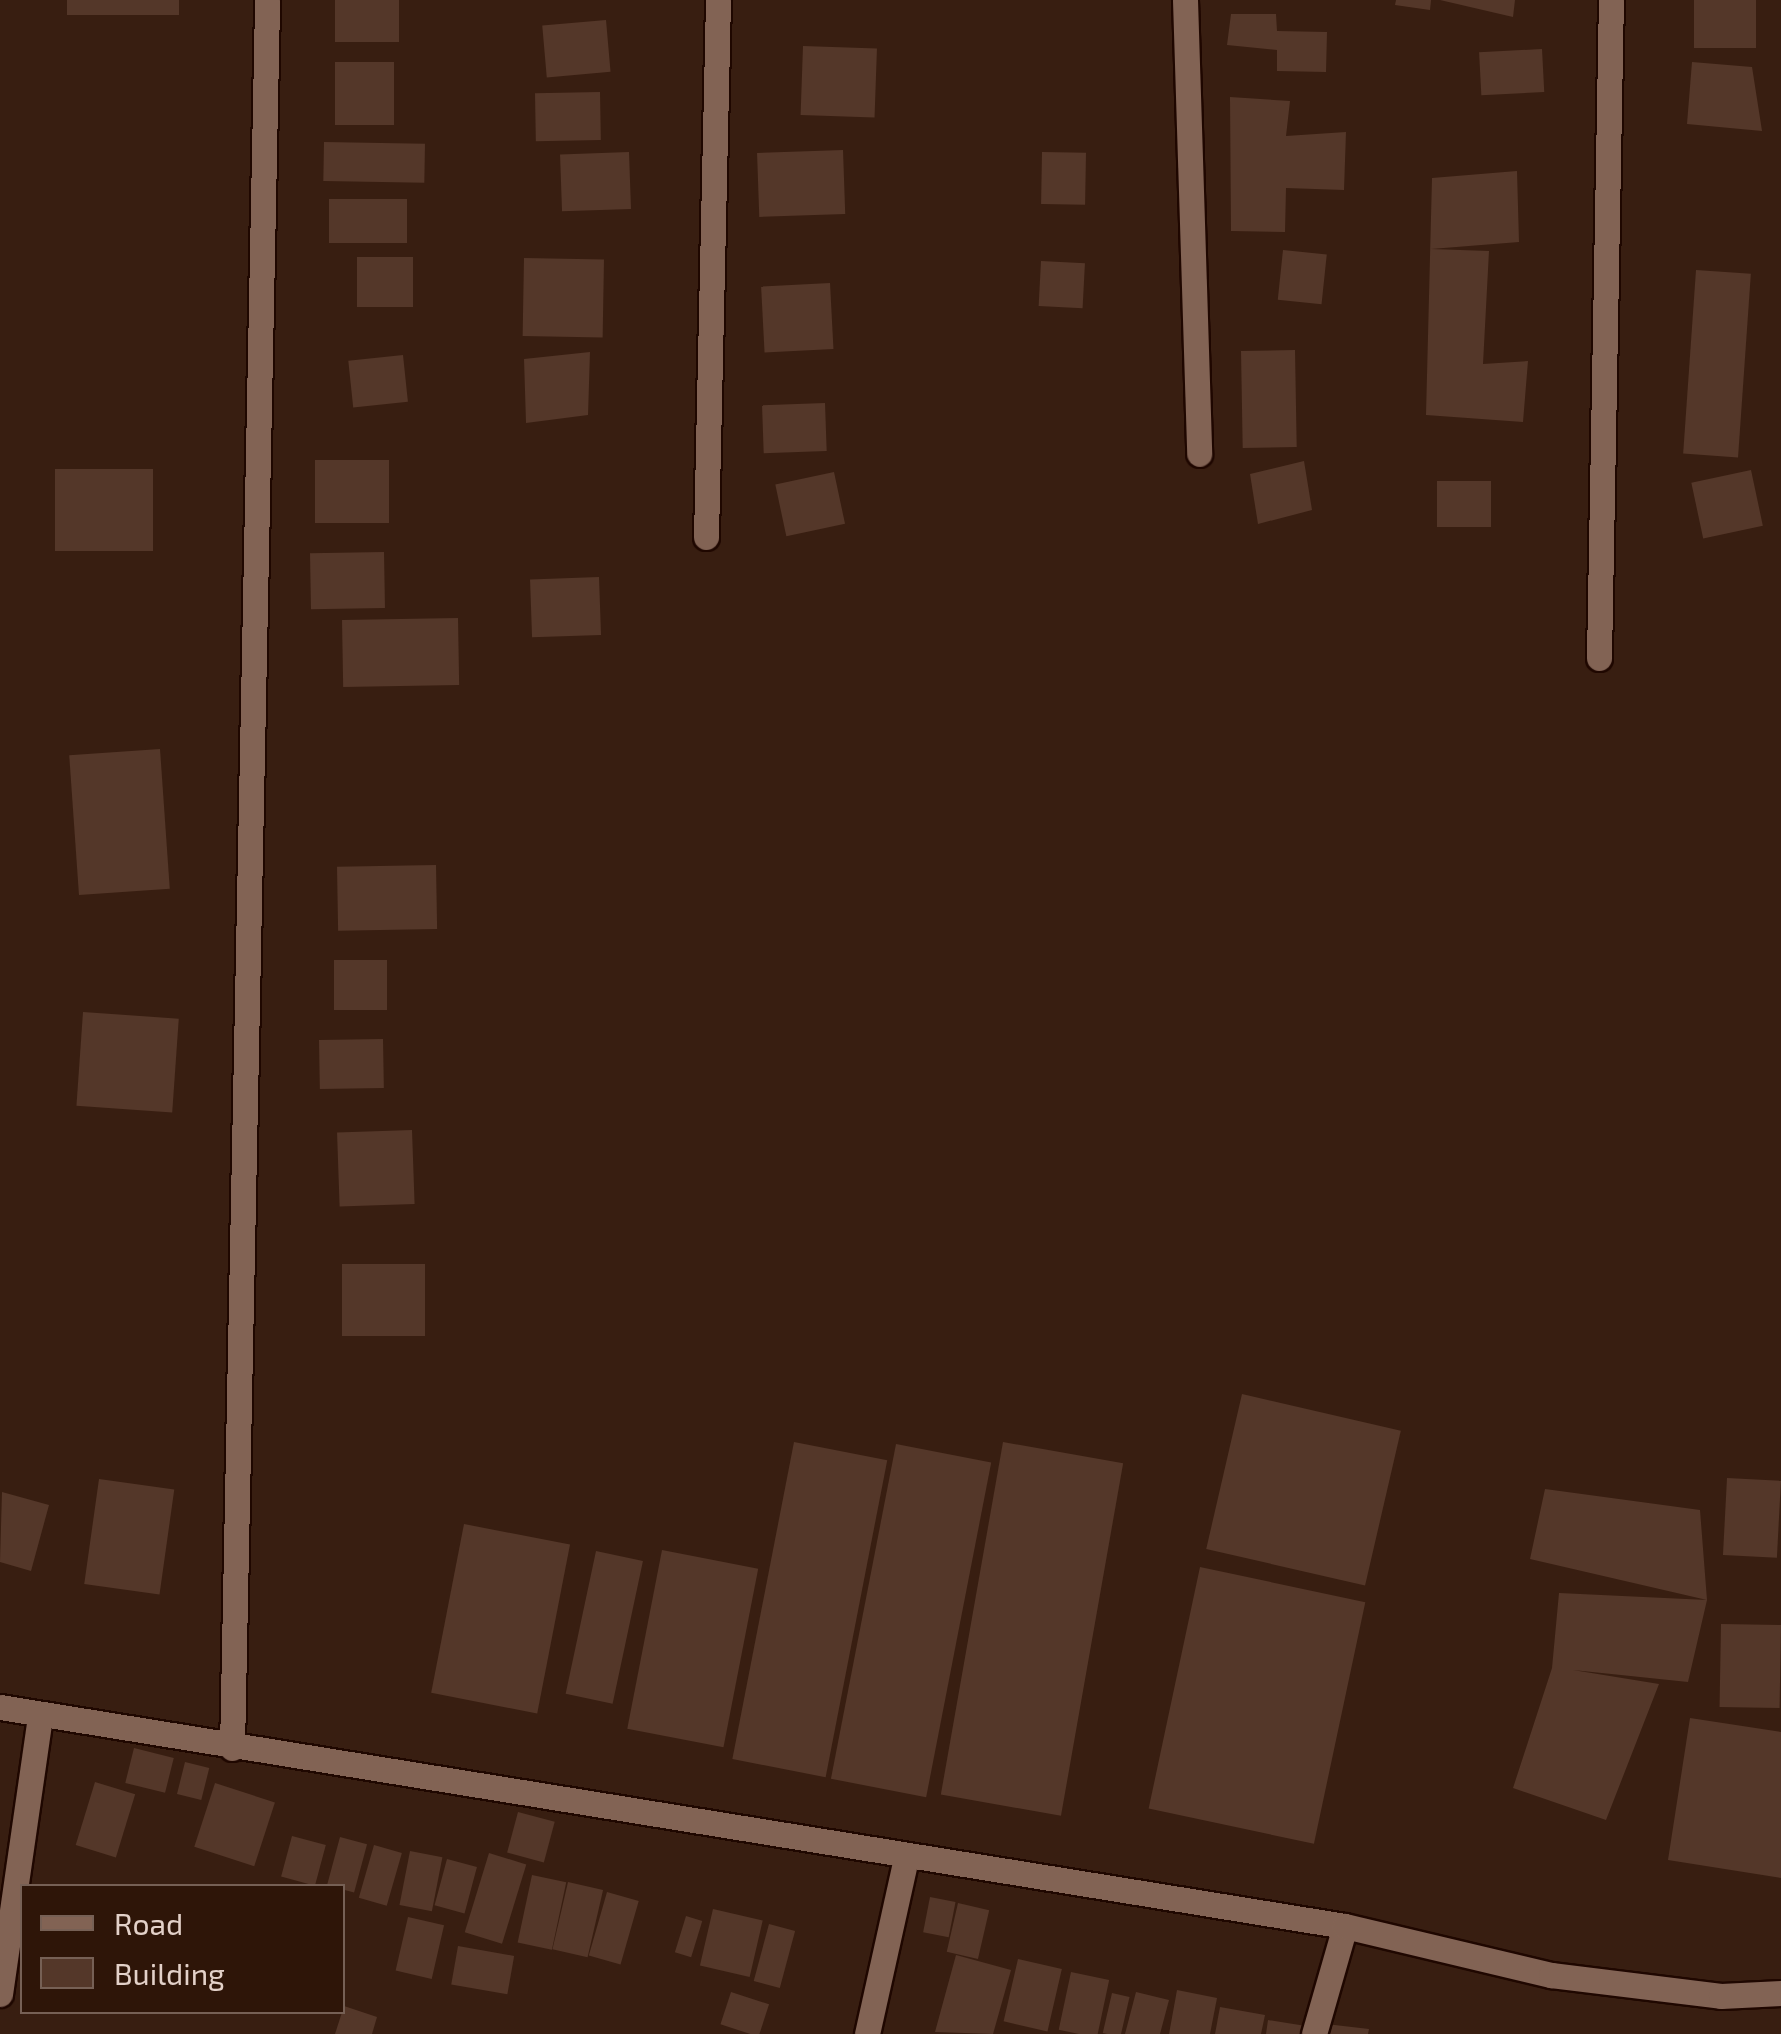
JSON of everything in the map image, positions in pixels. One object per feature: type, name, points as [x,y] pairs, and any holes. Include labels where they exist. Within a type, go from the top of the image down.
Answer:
[{"type":"street","points":[[232,1748],[267,0]]},
{"type":"street","points":[[706,536],[718,0]]},
{"type":"street","points":[[1185,0],[1199,454]]},
{"type":"street","points":[[1599,658],[1611,0]]},
{"type":"street","points":[[0,1707],[906,1858],[1345,1926],[1551,1975],[1721,1996],[1781,1992]]},
{"type":"street","points":[[0,1994],[40,1715]]},
{"type":"street","points":[[867,2034],[906,1858]]},
{"type":"street","points":[[1314,2034],[1345,1926]]},
{"type":"building","points":[[67,0],[179,0],[179,15],[67,15]]},
{"type":"building","points":[[335,0],[399,0],[399,42],[335,42]]},
{"type":"building","points":[[1396,0],[1431,0],[1430,10],[1395,5]]},
{"type":"building","points":[[1440,0],[1515,0],[1513,17]]},
{"type":"building","points":[[1694,0],[1756,0],[1756,48],[1694,48]]},
{"type":"building","points":[[1231,14],[1276,14],[1277,31],[1327,32],[1326,72],[1277,71],[1277,50],[1227,45]]},
{"type":"building","points":[[606,20],[611,72],[547,77],[542,26]]},
{"type":"building","points":[[803,46],[877,49],[875,118],[801,115]]},
{"type":"building","points":[[1542,49],[1544,92],[1481,95],[1479,52]]},
{"type":"building","points":[[335,62],[394,62],[394,125],[335,125]]},
{"type":"building","points":[[1692,62],[1752,67],[1762,131],[1687,124]]},
{"type":"building","points":[[600,92],[601,140],[536,141],[535,93]]},
{"type":"building","points":[[1230,97],[1290,101],[1286,136],[1346,132],[1344,190],[1286,188],[1285,232],[1231,231]]},
{"type":"building","points":[[324,142],[425,144],[424,183],[323,181]]},
{"type":"building","points":[[843,150],[845,214],[759,217],[757,153]]},
{"type":"building","points":[[629,152],[631,209],[562,211],[560,154]]},
{"type":"building","points":[[1042,152],[1086,153],[1085,205],[1041,204]]},
{"type":"building","points":[[1517,171],[1519,242],[1431,249],[1489,251],[1483,364],[1528,361],[1523,422],[1426,415],[1432,178]]},
{"type":"building","points":[[329,199],[407,199],[407,243],[329,243]]},
{"type":"building","points":[[1283,250],[1327,255],[1322,304],[1278,300]]},
{"type":"building","points":[[357,257],[413,257],[413,307],[357,307]]},
{"type":"building","points":[[524,258],[604,259],[603,337],[523,336]]},
{"type":"building","points":[[1041,261],[1085,263],[1083,308],[1039,306]]},
{"type":"building","points":[[1696,270],[1751,274],[1738,457],[1683,454]]},
{"type":"building","points":[[830,283],[833,349],[765,353],[761,287]]},
{"type":"building","points":[[1295,350],[1297,447],[1243,448],[1241,351]]},
{"type":"building","points":[[590,352],[588,415],[526,423],[524,359]]},
{"type":"building","points":[[403,355],[408,402],[353,407],[348,361]]},
{"type":"building","points":[[825,403],[827,451],[764,453],[762,405]]},
{"type":"building","points":[[315,460],[389,460],[389,523],[315,523]]},
{"type":"building","points":[[1304,461],[1312,510],[1258,524],[1250,474]]},
{"type":"building","points":[[55,469],[153,469],[153,551],[55,551]]},
{"type":"building","points":[[1751,470],[1763,526],[1703,538],[1691,483]]},
{"type":"building","points":[[834,472],[845,524],[786,536],[775,484]]},
{"type":"building","points":[[1437,481],[1491,481],[1491,527],[1437,527]]},
{"type":"building","points":[[384,552],[385,608],[311,609],[310,553]]},
{"type":"building","points":[[599,577],[601,635],[532,637],[530,579]]},
{"type":"building","points":[[458,618],[459,685],[343,687],[342,620]]},
{"type":"building","points":[[160,749],[170,889],[79,895],[69,755]]},
{"type":"building","points":[[436,865],[437,929],[338,931],[337,867]]},
{"type":"building","points":[[334,960],[387,960],[387,1010],[334,1010]]},
{"type":"building","points":[[83,1012],[179,1019],[172,1112],[76,1106]]},
{"type":"building","points":[[383,1039],[384,1088],[320,1089],[319,1040]]},
{"type":"building","points":[[412,1130],[415,1204],[340,1207],[337,1133]]},
{"type":"building","points":[[342,1264],[425,1264],[425,1336],[342,1336]]},
{"type":"building","points":[[1242,1394],[1401,1431],[1365,1586],[1206,1549]]},
{"type":"building","points":[[794,1442],[887,1460],[826,1777],[732,1759]]},
{"type":"building","points":[[1003,1442],[1123,1463],[1061,1816],[941,1795]]},
{"type":"building","points":[[896,1444],[991,1463],[926,1797],[831,1779]]},
{"type":"building","points":[[1727,1478],[1781,1481],[1777,1558],[1723,1555]]},
{"type":"building","points":[[99,1479],[174,1490],[160,1595],[84,1584]]},
{"type":"building","points":[[1545,1489],[1700,1510],[1707,1600],[1530,1559]]},
{"type":"building","points":[[2,1492],[49,1505],[31,1571],[0,1562]]},
{"type":"building","points":[[464,1524],[570,1545],[537,1713],[431,1693]]},
{"type":"building","points":[[662,1550],[758,1569],[723,1747],[627,1729]]},
{"type":"building","points":[[596,1551],[643,1561],[613,1704],[566,1694]]},
{"type":"building","points":[[1200,1567],[1365,1602],[1314,1844],[1149,1809]]},
{"type":"building","points":[[1559,1593],[1707,1600],[1688,1682],[1573,1670],[1659,1684],[1606,1820],[1513,1788],[1552,1668]]},
{"type":"building","points":[[1721,1624],[1781,1625],[1780,1708],[1720,1707]]},
{"type":"building","points":[[1690,1718],[1781,1732],[1781,1878],[1668,1860]]},
{"type":"building","points":[[134,1748],[174,1758],[165,1793],[125,1783]]},
{"type":"building","points":[[185,1762],[209,1768],[201,1800],[177,1794]]},
{"type":"building","points":[[95,1782],[135,1794],[116,1857],[76,1845]]},
{"type":"building","points":[[215,1783],[275,1802],[254,1866],[194,1847]]},
{"type":"building","points":[[518,1812],[555,1822],[544,1862],[507,1853]]},
{"type":"building","points":[[292,1836],[326,1845],[315,1884],[281,1877]]},
{"type":"building","points":[[340,1837],[367,1844],[354,1893],[345,1890],[345,1884],[327,1884]]},
{"type":"building","points":[[374,1845],[402,1853],[387,1906],[359,1898]]},
{"type":"building","points":[[410,1851],[442,1857],[432,1911],[400,1905]]},
{"type":"building","points":[[489,1853],[526,1864],[502,1944],[465,1932]]},
{"type":"building","points":[[447,1859],[477,1867],[465,1913],[435,1905]]},
{"type":"building","points":[[532,1875],[566,1882],[552,1950],[518,1942]]},
{"type":"building","points":[[568,1882],[603,1890],[588,1957],[552,1949]]},
{"type":"building","points":[[607,1892],[639,1901],[621,1965],[589,1955]]},
{"type":"building","points":[[930,1897],[956,1902],[949,1937],[923,1932]]},
{"type":"building","points":[[958,1903],[989,1910],[978,1959],[947,1952]]},
{"type":"building","points":[[713,1909],[763,1920],[750,1977],[700,1966]]},
{"type":"building","points":[[686,1916],[702,1921],[691,1957],[675,1952]]},
{"type":"building","points":[[408,1917],[444,1925],[432,1979],[396,1971]]},
{"type":"building","points":[[769,1924],[795,1931],[780,1988],[754,1981]]},
{"type":"building","points":[[458,1946],[514,1956],[507,1994],[451,1984]]},
{"type":"building","points":[[956,1955],[1011,1970],[993,2034],[935,2032]]},
{"type":"building","points":[[1018,1959],[1062,1969],[1047,2031],[1004,2021]]},
{"type":"building","points":[[1071,1972],[1109,1980],[1098,2034],[1059,2030]]},
{"type":"building","points":[[1177,1990],[1217,1998],[1210,2034],[1169,2034]]},
{"type":"building","points":[[731,1992],[769,2004],[759,2034],[720,2024]]},
{"type":"building","points":[[1136,1992],[1169,2000],[1160,2034],[1125,2034]]},
{"type":"building","points":[[1112,1993],[1130,1997],[1121,2034],[1103,2033]]},
{"type":"building","points":[[345,2006],[377,2017],[372,2034],[335,2034]]},
{"type":"building","points":[[1220,2007],[1265,2015],[1261,2034],[1215,2034]]},
{"type":"building","points":[[1268,2020],[1306,2026],[1305,2034],[1266,2034]]},
{"type":"building","points":[[1326,2024],[1369,2029],[1368,2034],[1325,2034]]}]
